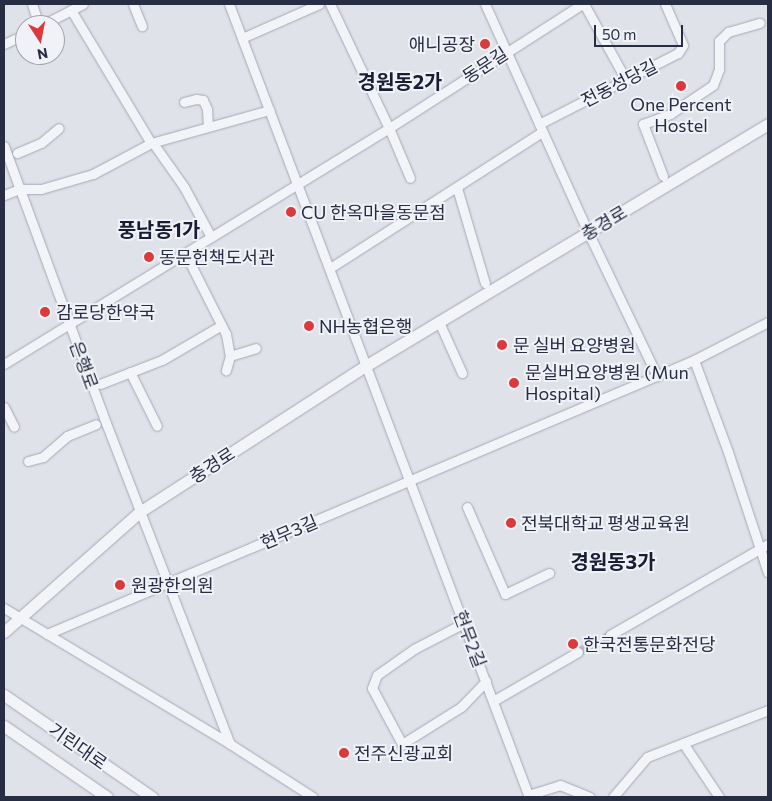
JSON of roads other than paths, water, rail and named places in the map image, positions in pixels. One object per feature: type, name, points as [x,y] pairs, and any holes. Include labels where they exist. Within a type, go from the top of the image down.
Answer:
[{"type":"street","points":[[61,15],[83,4]]},
{"type":"street","points":[[133,4],[142,26]]},
{"type":"street","name":"현무2길","points":[[229,4],[529,796]]},
{"type":"street","points":[[242,38],[320,4]]},
{"type":"street","points":[[330,4],[389,128],[410,178]]},
{"type":"street","points":[[485,4],[588,232],[657,376]]},
{"type":"street","name":"동문길","points":[[4,364],[389,128],[583,4],[626,80]]},
{"type":"street","name":"전동성당길","points":[[330,268],[457,188],[541,128],[678,53],[683,45],[664,4]]},
{"type":"street","points":[[71,10],[152,143],[184,187],[211,238]]},
{"type":"street","points":[[663,176],[643,124],[670,114],[713,85],[719,69],[720,41],[728,32],[760,23]]},
{"type":"street","points":[[184,102],[196,99],[203,100],[207,109],[208,126]]},
{"type":"street","points":[[4,195],[20,189],[41,189],[93,174],[152,143],[269,110]]},
{"type":"street","name":"충경로","points":[[4,632],[141,511],[367,365],[768,124]]},
{"type":"street","points":[[16,153],[41,143],[59,128]]},
{"type":"street","name":"은행로","points":[[4,146],[69,324],[141,511]]},
{"type":"street","points":[[457,188],[485,283]]},
{"type":"street","points":[[185,253],[222,325],[230,356],[226,370]]},
{"type":"street","points":[[439,322],[462,373]]},
{"type":"street","points":[[411,481],[694,360],[768,322]]},
{"type":"street","points":[[100,384],[162,360],[222,325]]},
{"type":"street","points":[[230,356],[256,348]]},
{"type":"street","points":[[694,360],[764,546],[768,573]]},
{"type":"street","points":[[130,372],[157,426]]},
{"type":"street","points":[[4,407],[14,427]]},
{"type":"street","points":[[28,461],[43,457],[67,436],[96,424]]},
{"type":"street","name":"현무3길","points":[[47,634],[411,481]]},
{"type":"street","points":[[467,507],[505,594],[549,573]]},
{"type":"street","points":[[141,511],[230,744]]},
{"type":"street","points":[[610,635],[764,546]]},
{"type":"street","points":[[4,608],[230,744],[313,797]]},
{"type":"street","points":[[464,623],[414,649],[377,675],[372,688],[402,744],[460,707],[486,681]]},
{"type":"street","points":[[493,701],[578,652]]},
{"type":"street","name":"기린대로","points":[[4,695],[152,797]]},
{"type":"street","points":[[613,797],[647,757],[768,710]]},
{"type":"street","name":"기린대로","points":[[5,729],[107,797]]},
{"type":"street","points":[[683,743],[719,797]]},
{"type":"street","points":[[529,796],[560,785],[590,797]]},
{"type":"tunnel","points":[[578,652],[610,635]]},
{"type":"place","name":"애니공장","points":[[485,44]]},
{"type":"place","name":"One Percent Hostel","points":[[681,86]]},
{"type":"place","name":"CU 한옥마을동문점","points":[[291,212]]},
{"type":"place","name":"동문헌책도서관","points":[[149,257]]},
{"type":"place","name":"감로당한약국","points":[[45,312]]},
{"type":"place","name":"NH농협은행","points":[[309,326]]},
{"type":"place","name":"문 실버 요양병원","points":[[502,345]]},
{"type":"place","name":"문실버요양병원 (Mun Hospital)","points":[[514,383]]},
{"type":"place","name":"전북대학교 평생교육원","points":[[511,523]]},
{"type":"place","name":"원광한의원","points":[[120,585]]},
{"type":"place","name":"한국전통문화전당","points":[[573,644]]},
{"type":"place","name":"전주신광교회","points":[[344,753]]},
{"type":"district","name":"경원동2가","points":[[400,81]]},
{"type":"district","name":"풍남동1가","points":[[159,229]]},
{"type":"district","name":"경원동3가","points":[[613,561]]}]
